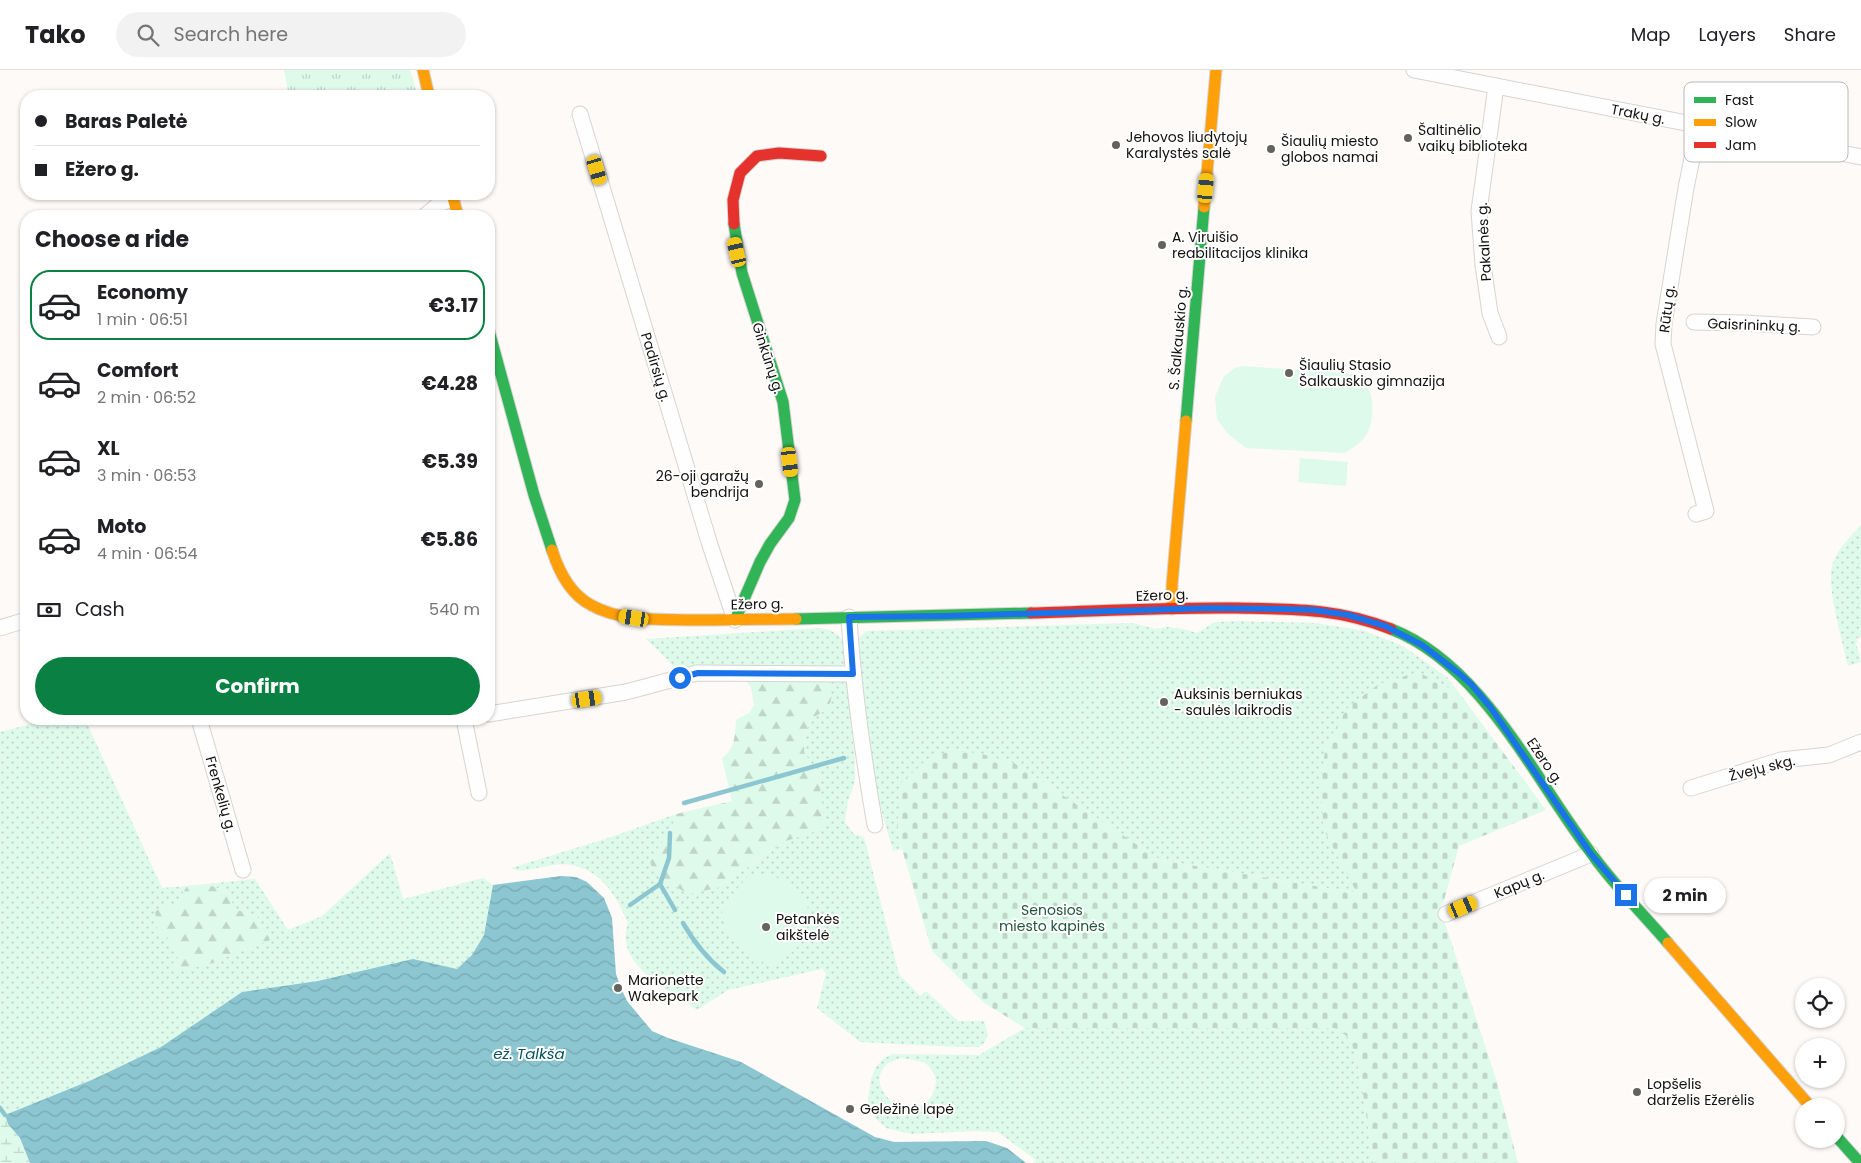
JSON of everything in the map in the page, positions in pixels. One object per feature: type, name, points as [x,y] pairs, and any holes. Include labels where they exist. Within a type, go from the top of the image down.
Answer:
[{"type":"main road","points":[[423,70],[428,90]]},
{"type":"main road","name":"S. Šalkauskio g.","points":[[1172,609],[1176,527],[1216,70]]},
{"type":"main road","name":"Ginkūnų g.","points":[[735,620],[770,543],[790,517],[795,500],[783,404],[754,316],[734,238],[732,218],[734,194],[742,170],[758,156],[771,154],[821,156]]},
{"type":"main road","name":"Ežero g.","points":[[495,352],[545,534],[557,566],[568,585],[590,605],[619,616],[648,619],[735,620],[1172,609],[1314,610],[1348,615],[1370,621],[1398,632],[1422,645],[1456,671],[1491,708],[1591,854],[1803,1098]]},
{"type":"main road","points":[[1845,1146],[1860,1163]]},
{"type":"street","name":"Trakų g.","points":[[1414,70],[1684,121]]},
{"type":"street","name":"Pakalnės g.","points":[[1496,86],[1479,211],[1483,264],[1489,303],[1499,337]]},
{"type":"street","name":"Padirsių g.","points":[[580,114],[707,536],[735,620]]},
{"type":"street","name":"Trakų g.","points":[[1848,154],[1861,157]]},
{"type":"street","name":"Rūtų g.","points":[[1692,162],[1664,324],[1664,344],[1706,511],[1696,514]]},
{"type":"street","points":[[432,210],[446,200]]},
{"type":"street","name":"Gaisrininkų g.","points":[[1694,322],[1813,327]]},
{"type":"street","points":[[849,617],[853,674],[865,767],[875,825]]},
{"type":"street","points":[[0,628],[20,622]]},
{"type":"street","points":[[495,713],[626,692],[698,673],[853,674]]},
{"type":"street","name":"Frenkelių g.","points":[[201,725],[243,870]]},
{"type":"street","points":[[465,725],[479,793]]},
{"type":"street","name":"Žvejų skg.","points":[[1691,788],[1781,760],[1829,755],[1861,742]]},
{"type":"street","name":"Kapų g.","points":[[1446,914],[1591,854]]},
{"type":"green space","points":[[284,70],[410,70],[416,90],[288,90]]},
{"type":"green space","points":[[1242,366],[1356,374],[1370,391],[1372,403],[1371,421],[1366,436],[1361,442],[1344,453],[1246,448],[1228,434],[1217,419],[1215,397],[1224,376],[1235,368]]},
{"type":"green space","points":[[1300,458],[1348,462],[1346,486],[1298,482]]},
{"type":"green space","points":[[1861,525],[1861,637],[1857,638],[1858,642],[1856,643],[1861,662],[1848,666],[1833,598],[1831,572],[1838,552]]},
{"type":"green space","points":[[1215,622],[1315,623],[1365,631],[1403,646],[1448,678],[1460,694],[1418,672],[1323,828],[1358,893],[1160,860],[1014,763],[897,824],[902,849],[893,851],[869,767],[861,693],[859,638],[866,631],[1132,623],[1156,629],[1168,627],[1197,633]]},
{"type":"green space","points":[[820,628],[830,630],[845,643],[846,680],[855,758],[855,782],[848,801],[845,822],[854,834],[864,837],[899,974],[920,996],[926,991],[958,1021],[984,1021],[988,1035],[984,1043],[979,1047],[860,1042],[817,1008],[826,973],[822,969],[728,990],[697,1010],[660,985],[636,964],[629,952],[626,938],[628,923],[612,892],[597,876],[577,866],[564,864],[523,871],[511,868],[605,839],[676,814],[669,832],[649,859],[717,888],[786,841],[825,828],[818,775],[804,752],[805,731],[816,716],[829,708],[827,682],[679,671],[646,639]]},
{"type":"green space","name":"Senosios miesto kapinės","points":[[1418,672],[1460,694],[1546,810],[1459,846],[1441,911],[1497,1082],[1518,1163],[1374,1163],[1364,1096],[1352,1045],[1343,1033],[1334,1028],[1025,1028],[984,1003],[932,951],[902,849],[897,825],[902,782],[924,762],[949,751],[978,753],[1014,763],[1160,860],[1357,893],[1323,828],[1321,778],[1326,745],[1348,707],[1379,684]]},
{"type":"green space","points":[[742,675],[827,682],[832,695],[829,708],[816,716],[805,731],[804,752],[818,775],[826,828],[786,841],[717,888],[688,894],[654,873],[649,859],[669,832],[676,814],[732,801],[722,758],[732,746],[736,720],[749,713],[754,705],[751,688]]},
{"type":"green space","points":[[27,725],[88,725],[162,888],[187,886],[177,903],[170,939],[178,958],[257,916],[234,909],[229,892],[206,884],[255,879],[288,930],[322,916],[390,853],[403,899],[483,878],[493,885],[484,935],[472,955],[457,969],[445,967],[242,992],[161,1047],[94,1079],[5,1115],[0,1108],[0,732]]},
{"type":"green space","name":"Petankės aikštelė","points":[[748,876],[771,876],[786,881],[803,895],[808,909],[807,929],[802,941],[785,958],[771,968],[761,961],[751,958],[739,947],[728,933],[721,915],[730,897]]},
{"type":"green space","points":[[206,884],[229,892],[234,909],[257,916],[270,940],[209,964],[174,973],[171,965],[178,958],[170,939],[158,933],[155,911],[177,903],[187,886]]},
{"type":"green space","points":[[1025,1028],[1334,1028],[1343,1033],[1352,1045],[1364,1096],[1374,1163],[1033,1163],[1036,1160],[998,1132],[975,1131],[911,1134],[886,1128],[871,1114],[867,1107],[871,1079],[876,1067],[884,1058],[893,1054],[979,1055]],"holes":[[[901,1058],[924,1062],[930,1067],[936,1080],[935,1088],[928,1101],[919,1107],[908,1108],[897,1104],[887,1097],[881,1088],[880,1078],[886,1065]]]},
{"type":"green space","points":[[0,1108],[8,1124],[20,1138],[30,1163],[0,1163]]},
{"type":"water","name":"ež. Talkša","points":[[561,876],[576,877],[587,882],[604,898],[612,918],[616,974],[621,988],[627,1001],[652,1031],[741,1062],[875,1137],[894,1142],[986,1141],[1007,1148],[1026,1163],[30,1163],[20,1138],[8,1124],[5,1115],[94,1079],[161,1047],[242,992],[318,981],[413,959],[457,969],[472,955],[484,935],[493,885]]},
{"type":"waterway","points":[[684,803],[844,758]]},
{"type":"waterway","points":[[630,905],[660,884],[669,858],[670,833]]},
{"type":"waterway","points":[[660,884],[675,910]]},
{"type":"waterway","points":[[683,923],[701,949],[724,972]]},
{"type":"waterway","points":[[0,1108],[5,1115]]},
{"type":"traffic: fast","points":[[1186,421],[1204,207]]},
{"type":"traffic: fast","points":[[734,224],[742,273],[783,402],[795,500],[789,518],[770,544],[760,562],[735,620]]},
{"type":"traffic: fast","points":[[495,353],[534,495],[552,550]]},
{"type":"traffic: fast","points":[[796,619],[1031,613]]},
{"type":"traffic: fast","points":[[1391,629],[1423,646],[1453,668],[1480,696],[1527,759],[1600,865],[1668,943]]},
{"type":"traffic: fast","points":[[1845,1146],[1860,1163]]},
{"type":"traffic: slow","points":[[423,70],[428,90]]},
{"type":"traffic: slow","points":[[1204,207],[1216,70]]},
{"type":"traffic: slow","points":[[454,200],[456,210]]},
{"type":"traffic: slow","points":[[1172,609],[1172,585],[1186,421]]},
{"type":"traffic: slow","points":[[552,550],[558,566],[571,589],[591,605],[615,614],[653,619],[796,619]]},
{"type":"traffic: slow","points":[[1668,943],[1803,1098]]},
{"type":"traffic: jam","points":[[734,224],[733,200],[740,173],[757,156],[779,153],[821,156]]},
{"type":"traffic: jam","points":[[1031,613],[1186,608],[1297,610],[1334,613],[1391,629]]},
{"type":"place","name":"Šaltinėlio vaikų biblioteka","points":[[1408,138]]},
{"type":"place","name":"Jehovos liudytojų Karalystės salė","points":[[1116,145]]},
{"type":"place","name":"Šiaulių miesto globos namai","points":[[1271,149]]},
{"type":"place","name":"A. Viruišio reabilitacijos klinika","points":[[1162,245]]},
{"type":"place","name":"Šiaulių Stasio Šalkauskio gimnazija","points":[[1289,373]]},
{"type":"place","name":"26-oji garažų bendrija","points":[[759,484]]},
{"type":"place","name":"Auksinis berniukas - saulės laikrodis","points":[[1164,702]]},
{"type":"place","name":"Petankės aikštelė","points":[[766,927]]},
{"type":"place","name":"Marionette Wakepark","points":[[618,988]]},
{"type":"place","name":"Lopšelis darželis Ežerėlis","points":[[1637,1092]]},
{"type":"place","name":"Geležinė lapė","points":[[850,1109]]},
{"type":"route","points":[[680,678],[698,673],[853,674],[849,617],[1209,608],[1314,610],[1348,615],[1385,626],[1422,645],[1471,684],[1491,708],[1591,854],[1626,895]]}]
